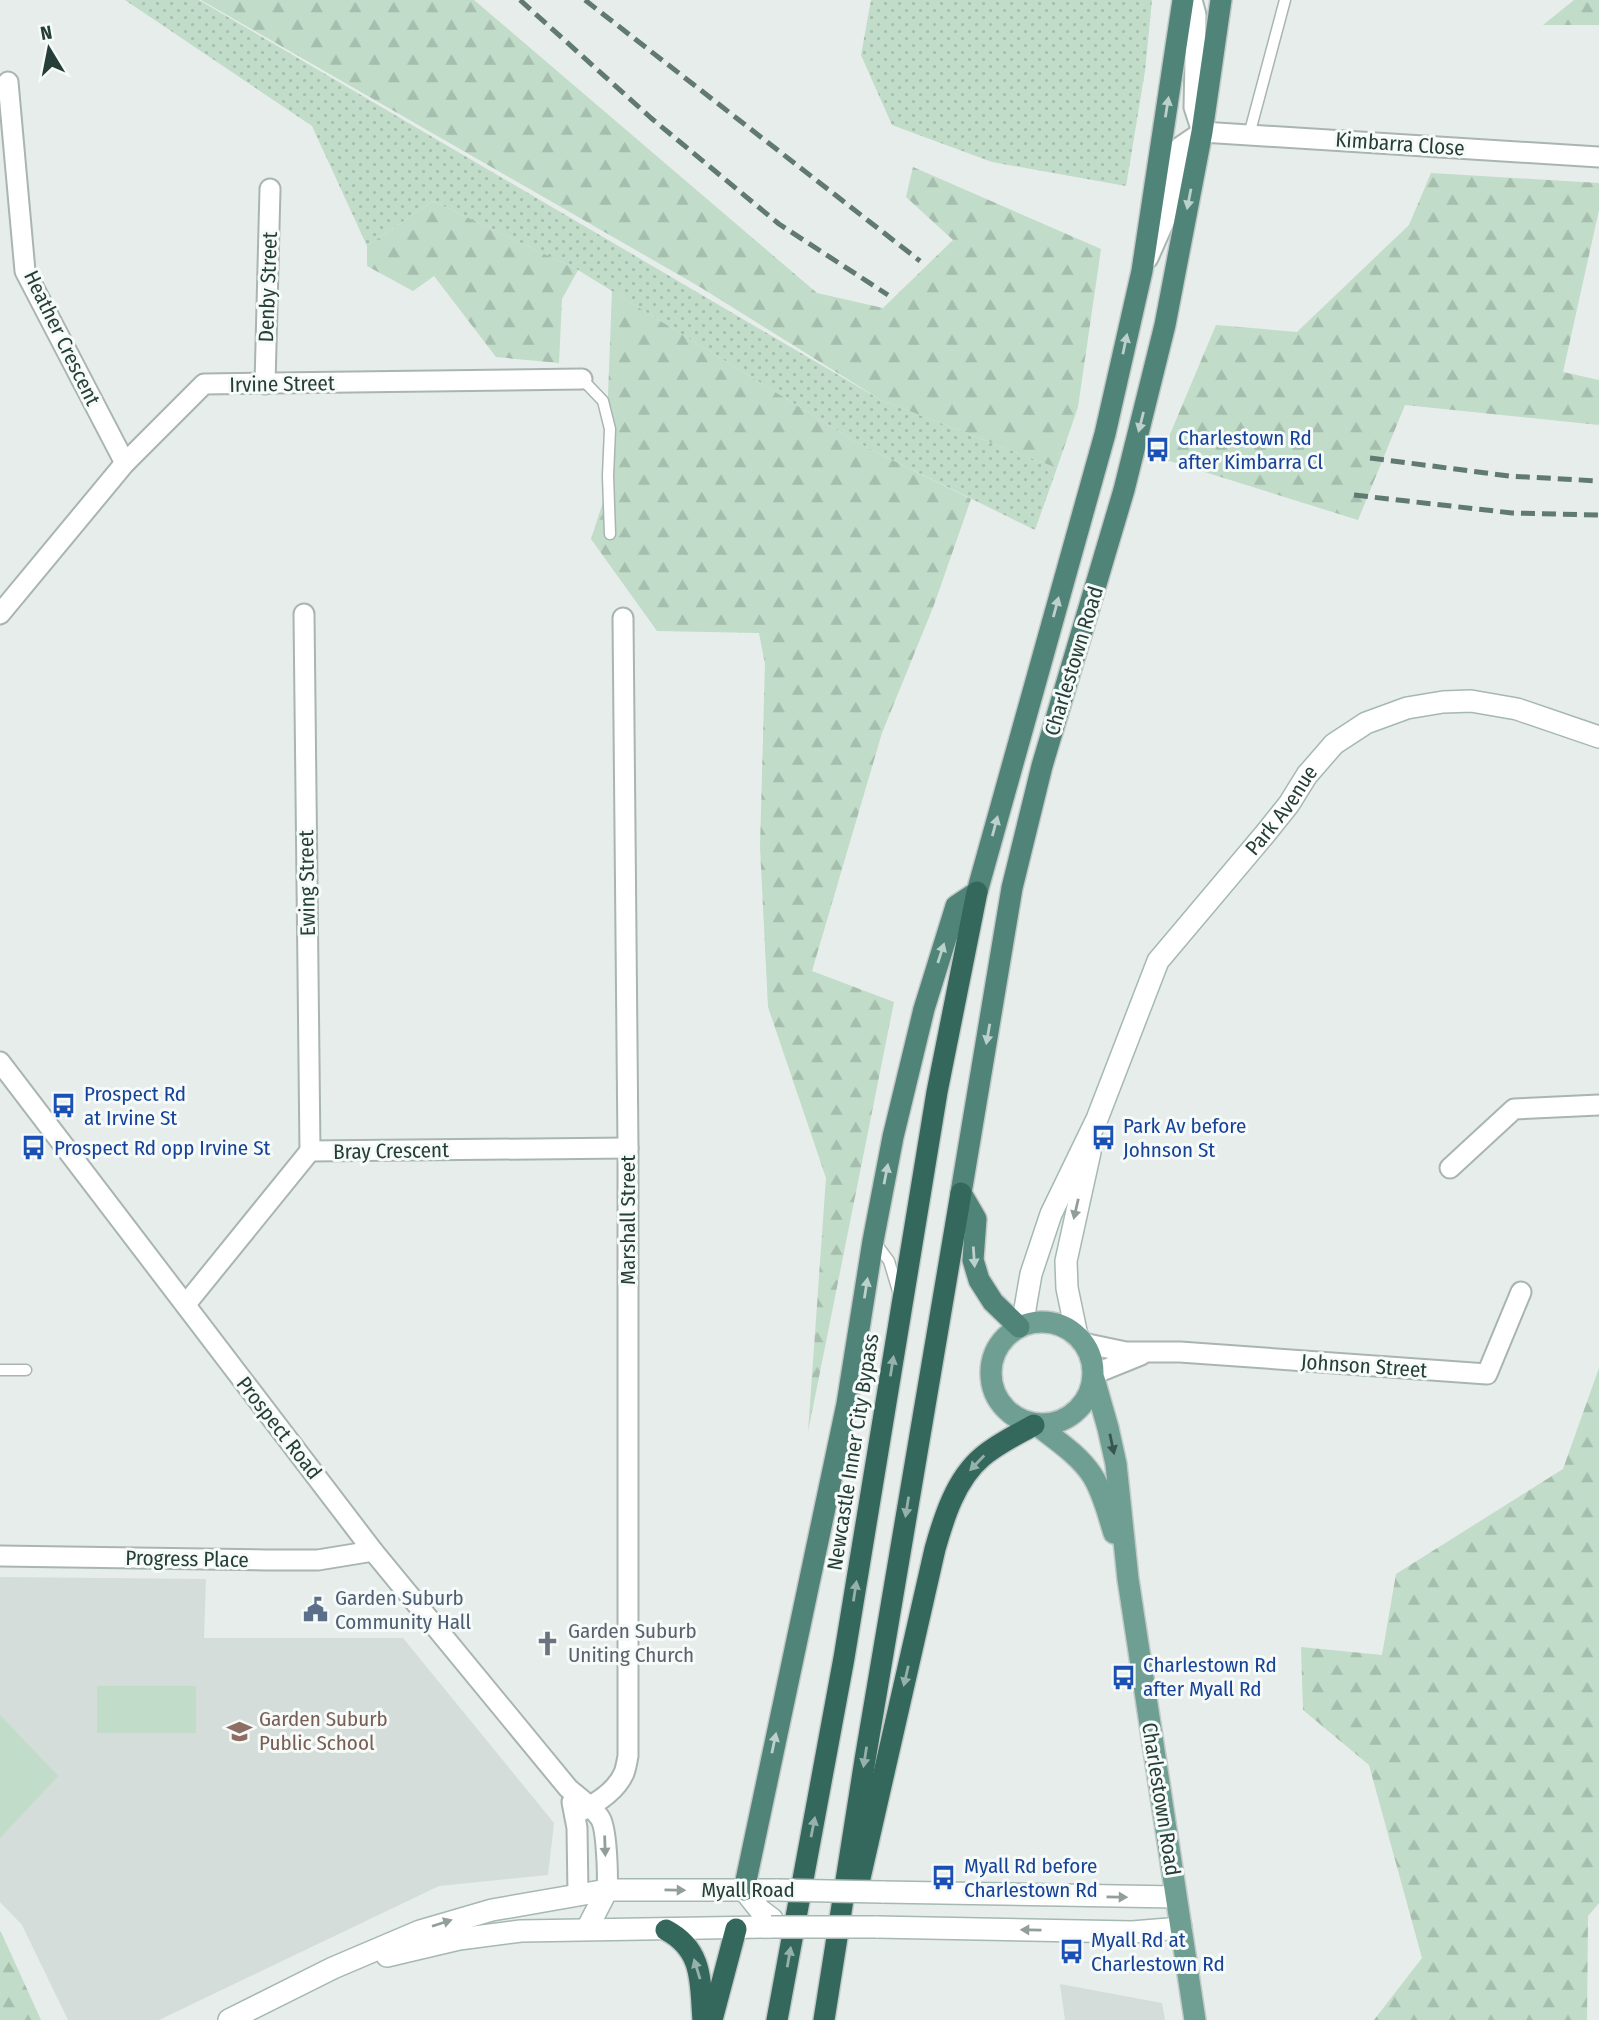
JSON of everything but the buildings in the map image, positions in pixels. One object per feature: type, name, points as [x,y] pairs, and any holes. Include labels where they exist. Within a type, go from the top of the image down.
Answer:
[{"type":"highway","name":"Charlestown Road","points":[[977,892],[1105,434],[1142,271],[1183,0]]},
{"type":"highway","name":"Charlestown Road","points":[[961,1193],[1012,888],[1042,766],[1101,574],[1165,325],[1202,132],[1221,0]]},
{"type":"highway","points":[[744,1890],[847,1404],[893,1137],[924,1009],[956,906],[977,892]]},
{"type":"highway","name":"Newcastle Inner City Bypass","points":[[777,2020],[844,1658],[937,1092],[977,892]]},
{"type":"highway","points":[[961,1193],[976,1219],[973,1260],[979,1280],[992,1302],[1021,1326]]},
{"type":"highway","points":[[826,2020],[873,1709],[961,1193]]},
{"type":"highway","points":[[826,2020],[940,1533],[958,1489],[973,1465],[992,1450],[1036,1425]]},
{"type":"highway","points":[[712,2020],[736,1929]]},
{"type":"highway","points":[[666,1930],[684,1941],[692,1955],[700,1978],[703,2020]]},
{"type":"main road","name":"Park Avenue","points":[[1021,1326],[1031,1274],[1051,1214],[1097,1119],[1158,961],[1281,814],[1307,775],[1334,744],[1366,723],[1406,708],[1471,701],[1517,709],[1599,737]]},
{"type":"main road","name":"Park Avenue","points":[[1080,1339],[1068,1288],[1066,1261],[1097,1119]]},
{"type":"main road","points":[[1021,1326],[1048,1322],[1065,1327],[1080,1339]]},
{"type":"main road","name":"Charlestown Road","points":[[1021,1326],[1006,1336],[994,1353],[990,1375],[992,1386],[1003,1408],[1021,1421],[1036,1425],[1077,1458],[1093,1478],[1104,1501],[1128,1579]]},
{"type":"main road","name":"Charlestown Road","points":[[1080,1339],[1090,1355],[1116,1464],[1128,1579],[1195,2020]]},
{"type":"main road","points":[[1036,1425],[1065,1419],[1075,1412],[1088,1395],[1094,1376]]},
{"type":"main road","points":[[587,1929],[607,1890]]},
{"type":"main road","name":"Myall Road","points":[[229,2020],[333,1968],[438,1924],[492,1910],[607,1890],[1176,1897]]},
{"type":"main road","points":[[744,1890],[771,1923]]},
{"type":"main road","points":[[736,1929],[744,1890]]},
{"type":"main road","points":[[578,1894],[587,1929]]},
{"type":"main road","name":"Myall Road","points":[[333,1968],[484,1935],[587,1929],[736,1929],[771,1923],[798,1927],[1132,1932],[1181,1928]]},
{"type":"street","name":"Charlestown Road","points":[[1142,271],[1168,213],[1180,147],[1202,132],[1194,107],[1196,15],[1192,0]]},
{"type":"street","name":"Heather Crescent","points":[[8,82],[25,271],[125,463]]},
{"type":"street","name":"Kimbarra Close","points":[[1202,132],[1599,157]]},
{"type":"street","name":"Denby Street","points":[[265,384],[270,189]]},
{"type":"street","name":"Irvine Street","points":[[0,614],[125,463],[204,384],[582,379]]},
{"type":"street","name":"Ewing Street","points":[[304,614],[310,1152]]},
{"type":"street","name":"Marshall Street","points":[[582,1811],[615,1787],[624,1774],[628,1756],[628,1148],[623,618]]},
{"type":"street","name":"Prospect Road","points":[[0,1062],[373,1551],[568,1788],[582,1811],[598,1815],[604,1826],[607,1890]]},
{"type":"street","points":[[1450,1168],[1514,1109],[1599,1105]]},
{"type":"street","name":"Bray Crescent","points":[[186,1304],[310,1152],[628,1148]]},
{"type":"street","name":"Johnson Street","points":[[1080,1339],[1126,1352],[1172,1351],[1487,1374],[1521,1292]]},
{"type":"street","name":"Johnson Street","points":[[1094,1376],[1152,1353]]},
{"type":"street","name":"Progress Place","points":[[0,1556],[267,1560],[339,1558],[373,1551]]},
{"type":"street","points":[[578,1894],[577,1828],[582,1811]]},
{"type":"lane","points":[[1249,135],[1285,0]]},
{"type":"lane","points":[[582,379],[603,401],[610,429],[610,534]]},
{"type":"lane","points":[[873,1241],[889,1261],[902,1305]]},
{"type":"lane","points":[[0,1370],[26,1370]]},
{"type":"shaded area","name":"Garden Suburb Public School","points":[[0,1577],[206,1579],[204,1638],[403,1638],[554,1823],[548,1875],[439,1886],[159,2020],[68,2020],[22,1925],[0,1902]]},
{"type":"shaded area","points":[[1060,1984],[1162,2003],[1165,2020],[1065,2020]]},
{"type":"green space","points":[[125,0],[199,0],[881,400],[1057,468],[1035,530],[856,442],[578,270],[433,201],[367,246],[312,126]]},
{"type":"green space","points":[[201,0],[474,0],[817,293],[883,308],[953,240],[906,197],[913,167],[1101,249],[1078,407],[1057,468],[881,400],[700,287]]},
{"type":"green space","points":[[871,0],[1152,0],[1145,71],[1126,186],[992,162],[892,125],[861,55]]},
{"type":"green space","points":[[1574,0],[1599,0],[1599,25],[1543,25]]},
{"type":"green space","points":[[1431,173],[1599,183],[1599,210],[1563,372],[1599,380],[1599,425],[1405,405],[1358,520],[1160,458],[1216,325],[1297,332],[1409,225]]},
{"type":"green space","points":[[433,201],[578,270],[562,299],[559,363],[496,357],[434,276],[413,291],[367,266],[367,246]]},
{"type":"green space","points":[[612,291],[856,442],[971,499],[934,605],[882,733],[812,971],[894,1002],[808,1432],[826,1178],[768,1007],[760,847],[765,664],[759,633],[657,631],[591,539],[604,499]]},
{"type":"green space","points":[[1599,1368],[1599,1903],[1588,1916],[1587,2020],[1374,2020],[1422,1958],[1369,1765],[1303,1710],[1301,1647],[1382,1655],[1396,1574],[1563,1469]]},
{"type":"green space","points":[[97,1686],[196,1686],[196,1733],[97,1733]]},
{"type":"green space","points":[[0,1715],[58,1776],[0,1838]]},
{"type":"green space","points":[[1,1932],[41,2020],[0,2020]]},
{"type":"railway","points":[[520,0],[651,118],[779,224],[888,295]]},
{"type":"railway","points":[[585,0],[920,261]]},
{"type":"railway","points":[[1370,458],[1509,476],[1599,481]]},
{"type":"railway","points":[[1354,495],[1512,513],[1599,515]]},
{"type":"place","name":"Charlestown Rd after Kimbarra Cl","points":[[1158,450]]},
{"type":"place","name":"Prospect Rd at Irvine St","points":[[64,1106]]},
{"type":"place","name":"Park Av before Johnson St","points":[[1103,1138]]},
{"type":"place","name":"Prospect Rd opp Irvine St","points":[[34,1148]]},
{"type":"place","name":"Garden Suburb Community Hall","points":[[315,1610]]},
{"type":"place","name":"Garden Suburb Uniting Church","points":[[548,1643]]},
{"type":"place","name":"Charlestown Rd after Myall Rd","points":[[1123,1677]]},
{"type":"place","name":"Garden Suburb Public School","points":[[239,1731]]},
{"type":"place","name":"Myall Rd before Charlestown Rd","points":[[944,1878]]},
{"type":"place","name":"Myall Rd at Charlestown Rd","points":[[1071,1952]]}]
